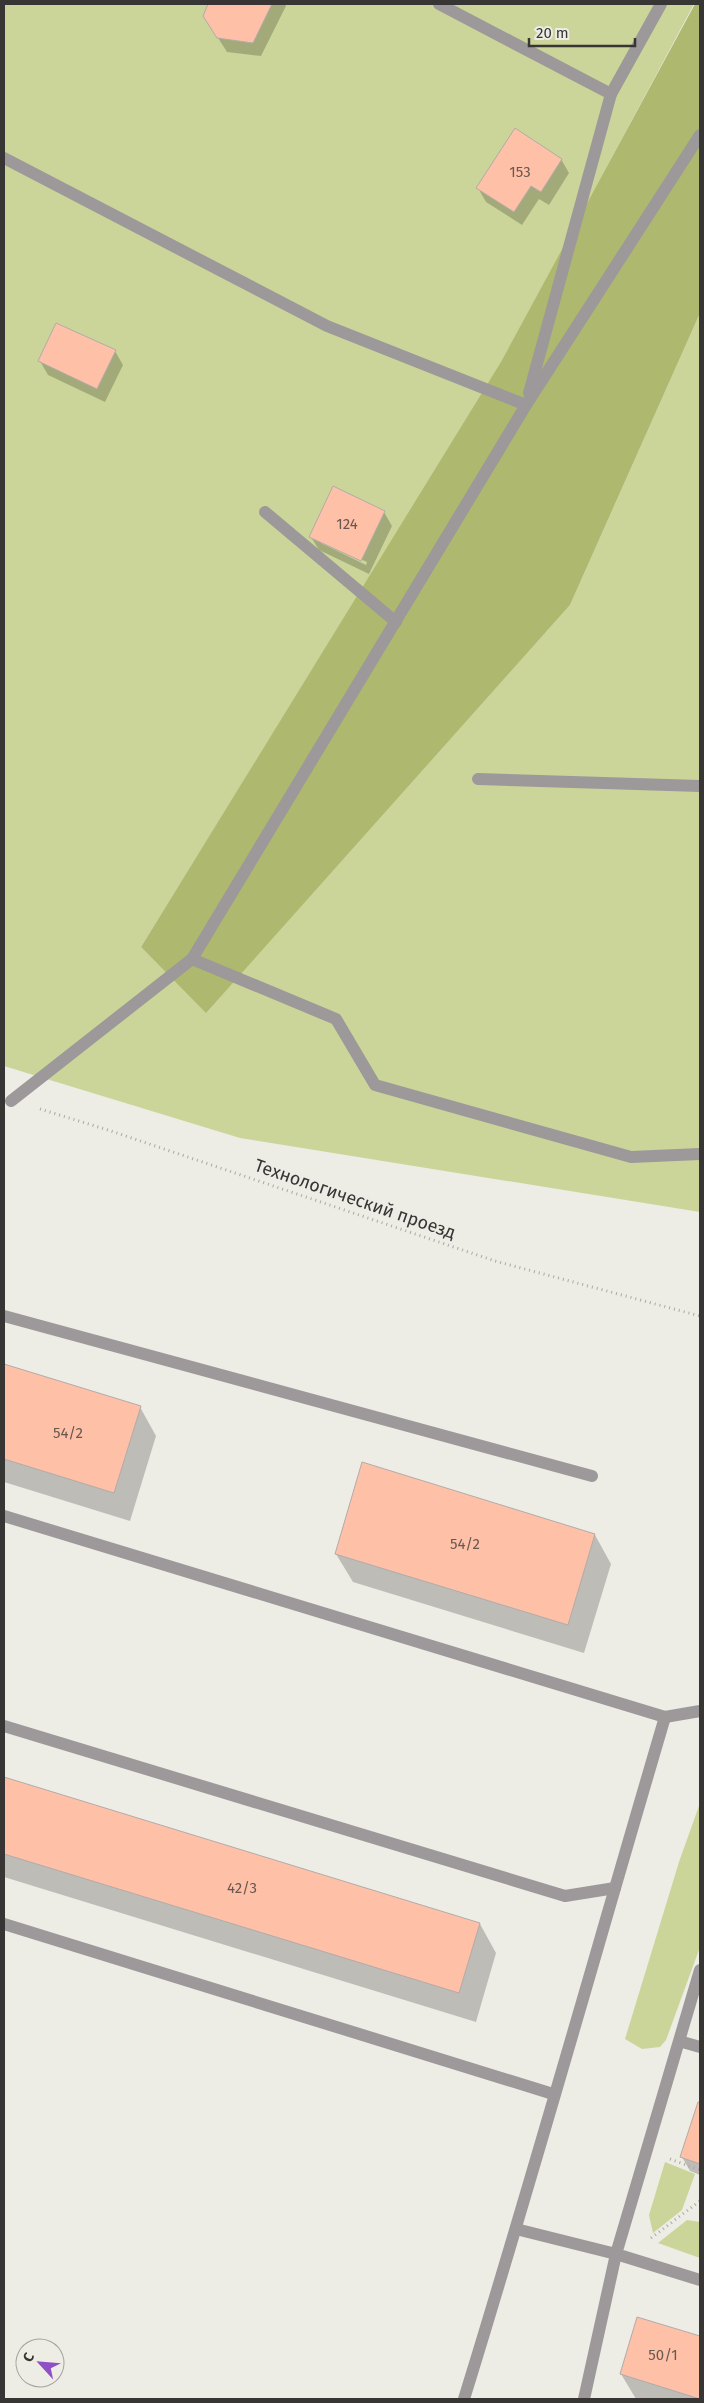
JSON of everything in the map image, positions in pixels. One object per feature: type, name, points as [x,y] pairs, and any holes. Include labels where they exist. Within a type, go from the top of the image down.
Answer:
[{"type":"street","points":[[439,4],[611,94]]},
{"type":"street","points":[[526,405],[611,94],[661,4]]},
{"type":"street","points":[[11,1101],[192,959],[526,405],[700,135]]},
{"type":"street","points":[[4,158],[327,326],[526,405]]},
{"type":"street","points":[[265,512],[396,622]]},
{"type":"street","points":[[478,779],[700,786]]},
{"type":"street","points":[[192,959],[336,1020],[375,1085],[631,1157],[700,1154]]},
{"type":"street","points":[[4,1316],[592,1476]]},
{"type":"street","points":[[4,1516],[665,1716],[700,1711]]},
{"type":"street","points":[[464,2399],[516,2229],[553,2094],[665,1716]]},
{"type":"street","points":[[4,1726],[565,1896],[615,1888]]},
{"type":"street","points":[[4,1924],[553,2094]]},
{"type":"street","points":[[584,2399],[616,2254],[700,1970]]},
{"type":"street","points":[[679,2041],[700,2048]]},
{"type":"street","points":[[516,2229],[616,2254],[700,2280]]},
{"type":"path","name":"Технологический проезд","points":[[11,1101],[108,1130],[495,1261],[700,1316]]},
{"type":"path","points":[[646,2150],[700,2170]]},
{"type":"path","points":[[616,2254],[655,2237],[700,2201]]},
{"type":"green space","points":[[4,4],[694,4],[502,363],[141,947],[206,1012],[570,605],[700,313],[700,1212],[240,1138],[4,1066]]},
{"type":"green space","points":[[695,4],[700,4],[700,313],[570,605],[206,1013],[141,947],[501,362]]},
{"type":"green space","points":[[700,1803],[700,1947],[666,2040],[660,2047],[642,2049],[625,2039],[679,1862]]},
{"type":"green space","points":[[665,2162],[695,2174],[682,2210],[653,2233],[649,2215]]},
{"type":"green space","points":[[687,2220],[700,2222],[700,2258],[658,2243]]},
{"type":"building","points":[[208,4],[272,4],[253,43],[217,38],[203,16]]},
{"type":"building","points":[[515,128],[562,159],[541,192],[531,186],[514,212],[476,188]]},
{"type":"building","points":[[56,323],[116,350],[97,389],[38,361]]},
{"type":"building","points":[[333,486],[385,511],[361,561],[309,537]]},
{"type":"building","points":[[4,1364],[141,1406],[114,1493],[4,1459]]},
{"type":"building","points":[[362,1462],[595,1534],[568,1625],[335,1554]]},
{"type":"building","points":[[4,1777],[480,1923],[459,1993],[4,1854]]},
{"type":"building","points":[[698,2102],[700,2102],[700,2164],[680,2157]]},
{"type":"building","points":[[637,2317],[700,2336],[700,2399],[620,2374]]}]
